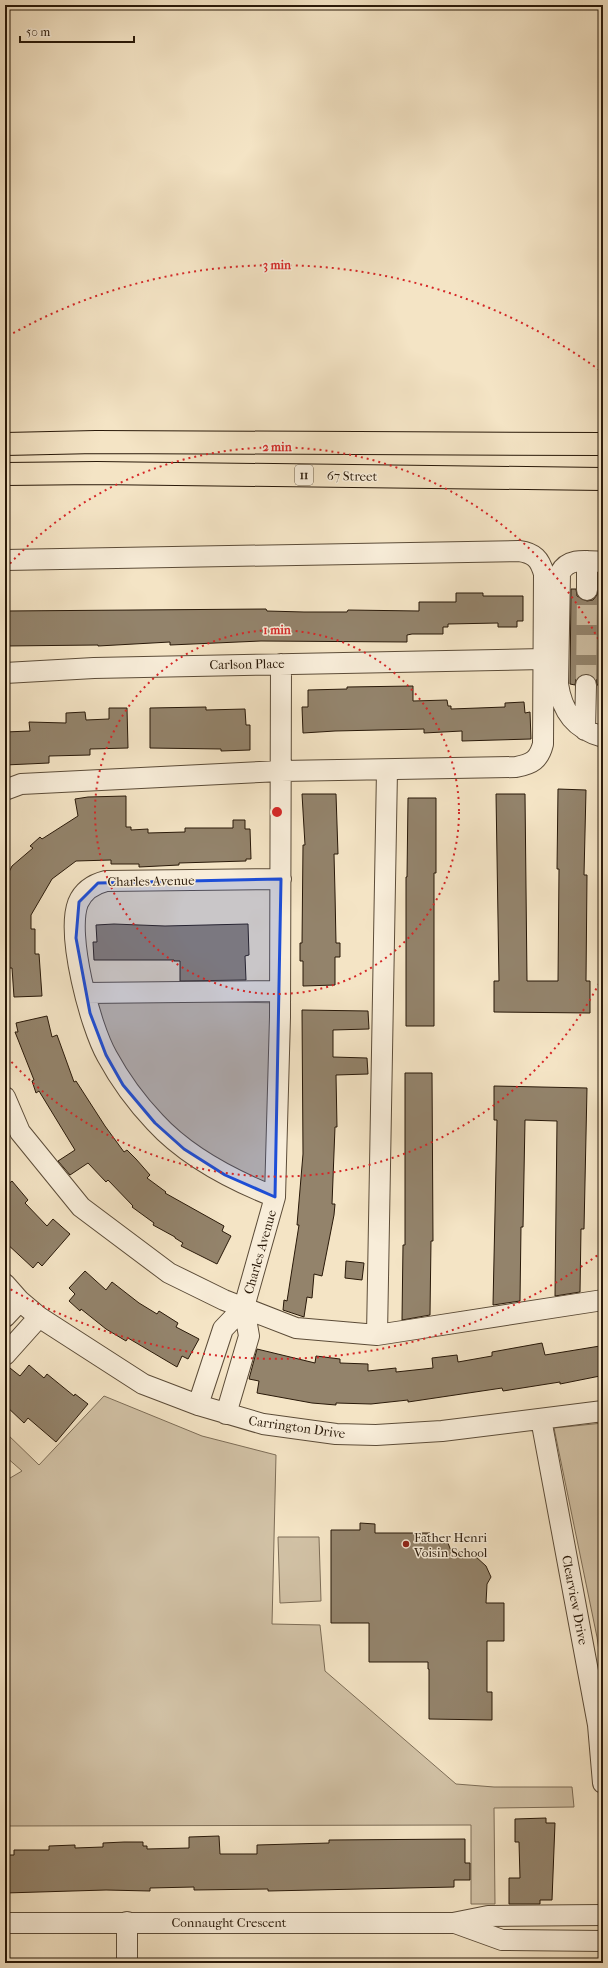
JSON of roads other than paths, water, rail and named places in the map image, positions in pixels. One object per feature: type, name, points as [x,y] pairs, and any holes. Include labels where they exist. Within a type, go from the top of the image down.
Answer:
[{"type":"main road","points":[[5,444],[96,442],[603,444]]},
{"type":"main road","name":"67 Street","points":[[5,474],[97,473],[603,479]]},
{"type":"street","points":[[5,560],[528,552],[537,557],[544,574],[543,744],[536,760],[528,765],[516,768],[281,770],[21,784],[5,790]]},
{"type":"street","points":[[587,590],[595,562],[568,563],[563,567],[560,573],[558,684],[560,700],[569,716],[594,734]]},
{"type":"street","name":"Carlson Place","points":[[5,673],[94,668],[543,659]]},
{"type":"street","name":"Charles Avenue","points":[[226,1414],[249,1336],[244,1307],[275,1198],[280,991],[281,664]]},
{"type":"street","points":[[586,685],[594,734]]},
{"type":"street","points":[[377,1335],[387,770]]},
{"type":"street","name":"Charles Avenue","points":[[275,1198],[225,1175],[184,1149],[155,1123],[123,1085],[106,1055],[85,993],[79,965],[76,938],[76,913],[78,902],[84,894],[98,883],[106,881],[281,879]]},
{"type":"street","points":[[85,993],[280,991]]},
{"type":"street","points":[[5,1097],[20,1132],[81,1207],[169,1273],[224,1300],[296,1328],[377,1335],[603,1300]]},
{"type":"street","name":"Carrington Drive","points":[[5,1284],[20,1301],[39,1318],[143,1384],[198,1405],[263,1424],[321,1432],[376,1435],[442,1431],[603,1411]]},
{"type":"street","points":[[5,1316],[20,1301]]},
{"type":"street","name":"Charles Avenue","points":[[198,1405],[223,1329],[244,1307]]},
{"type":"street","points":[[5,1355],[39,1318]]},
{"type":"street","name":"Clearview Drive","points":[[541,1419],[598,1725],[603,1783]]},
{"type":"street","name":"Connaught Crescent","points":[[5,1923],[453,1923],[488,1916],[603,1915]]},
{"type":"street","points":[[127,1922],[127,1963]]},
{"type":"street","name":"Connaught Crescent","points":[[453,1923],[502,1940],[603,1941]]},
{"type":"tunnel","points":[[586,685],[587,590]]},
{"type":"place","name":"Father Henri Voisin School","points":[[406,1544]]}]
